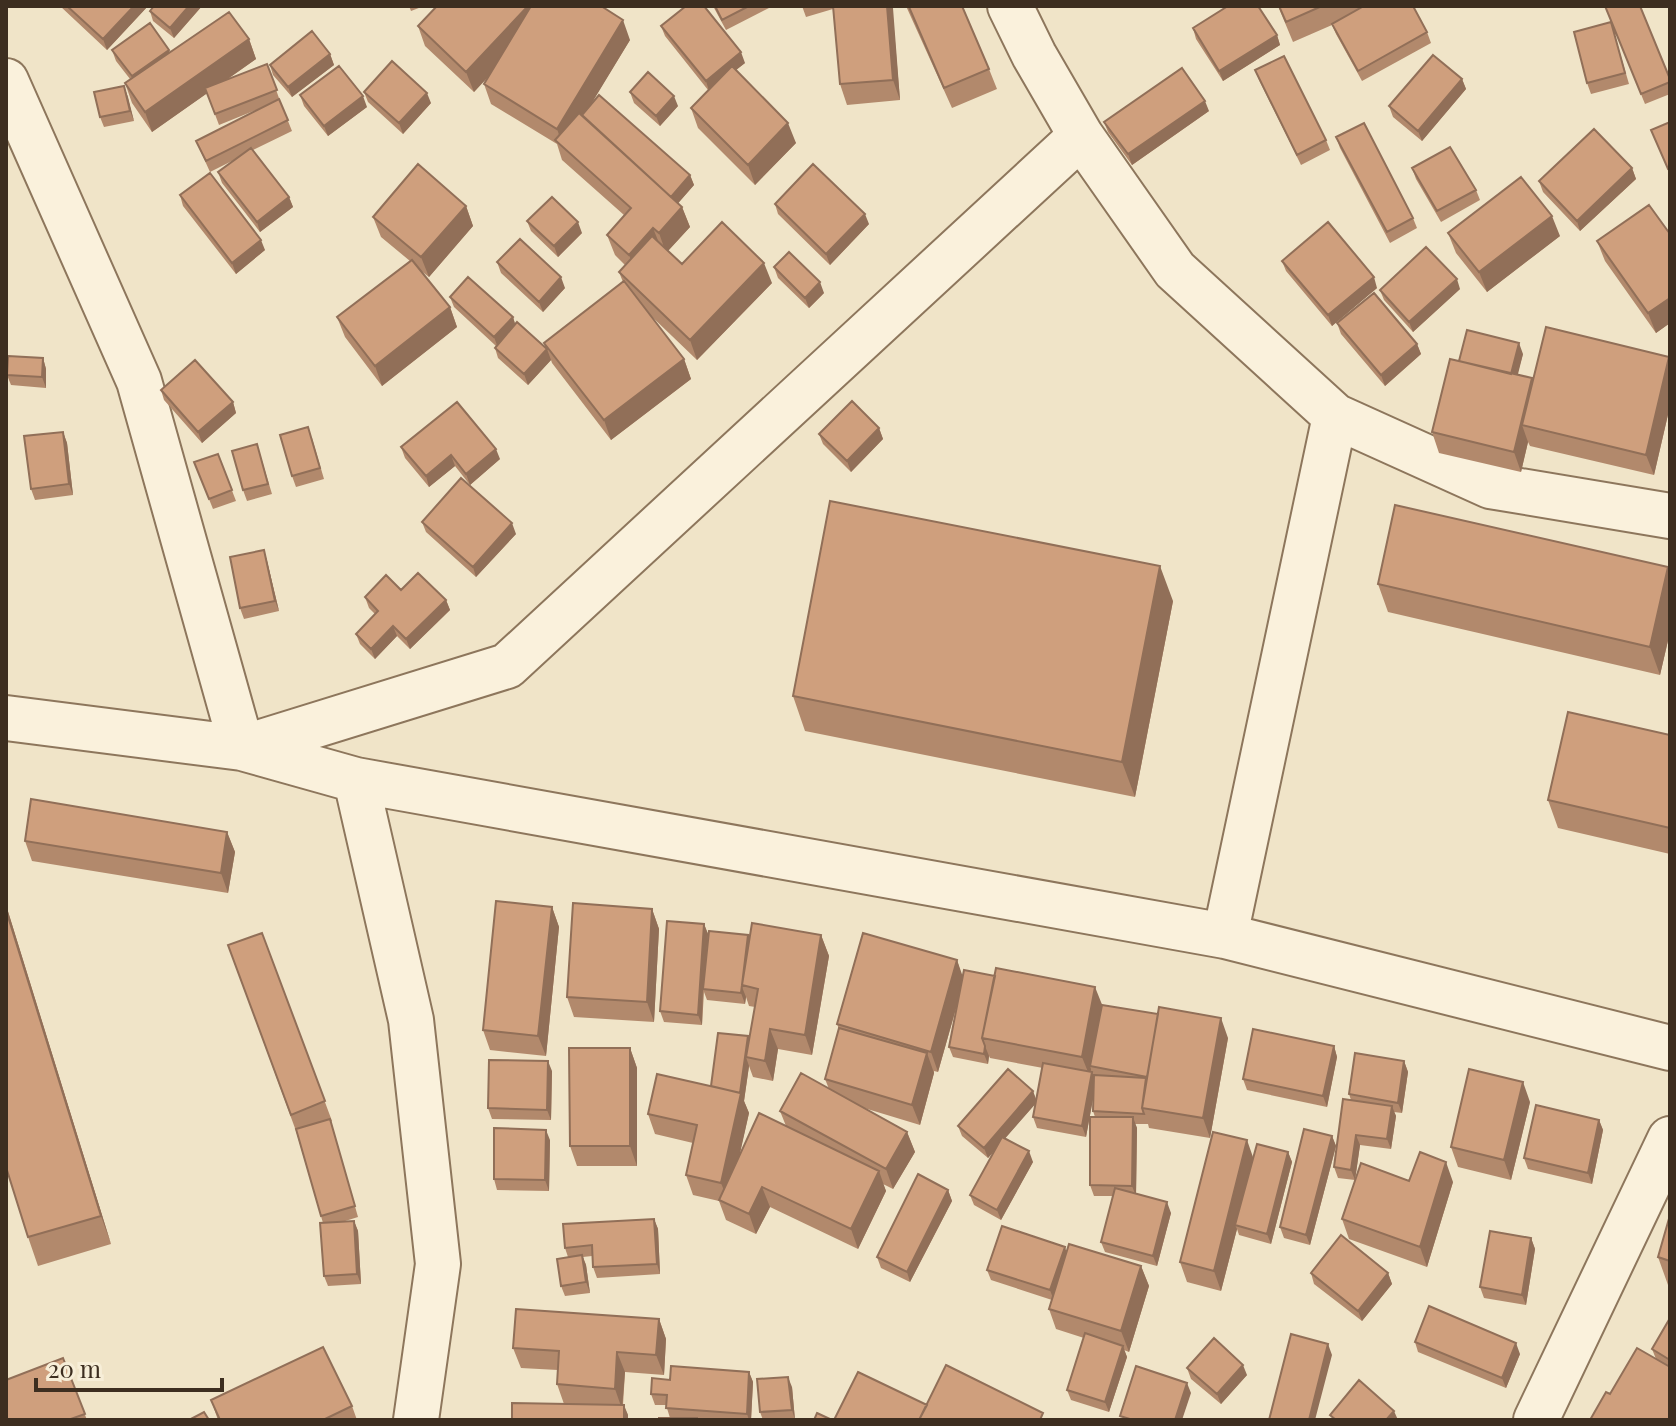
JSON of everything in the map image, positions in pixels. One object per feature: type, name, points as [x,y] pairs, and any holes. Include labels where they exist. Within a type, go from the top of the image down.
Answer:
[{"type":"street","points":[[1010,6],[1034,55],[1081,136],[1175,270],[1335,416],[1490,486],[1670,516]]},
{"type":"street","points":[[6,81],[139,381],[242,748]]},
{"type":"street","points":[[242,748],[507,666],[1081,136]]},
{"type":"street","points":[[1225,936],[1335,416]]},
{"type":"street","points":[[6,718],[242,748],[356,780],[1225,936],[1670,1048]]},
{"type":"street","points":[[356,780],[411,1020],[438,1264],[416,1420]]},
{"type":"street","points":[[1536,1420],[1670,1139]]},
{"type":"building","points":[[67,6],[134,6],[103,39]]},
{"type":"building","points":[[154,6],[189,6],[170,28],[150,11]]},
{"type":"building","points":[[437,6],[528,6],[466,72],[418,26]]},
{"type":"building","points":[[531,6],[601,6],[623,20],[557,129],[484,84]]},
{"type":"building","points":[[686,6],[704,6],[741,52],[706,81],[661,26]]},
{"type":"building","points":[[715,6],[749,6],[722,20]]},
{"type":"building","points":[[833,6],[887,6],[893,80],[840,84]]},
{"type":"building","points":[[962,6],[989,69],[944,88],[909,7]]},
{"type":"building","points":[[1228,6],[1258,6],[1277,35],[1219,71],[1193,28]]},
{"type":"building","points":[[1279,6],[1322,6],[1286,22]]},
{"type":"building","points":[[1364,6],[1413,6],[1427,32],[1358,71],[1332,24]]},
{"type":"building","points":[[1605,6],[1640,6],[1670,82],[1641,94]]},
{"type":"building","points":[[229,12],[249,39],[145,112],[125,83]]},
{"type":"building","points":[[1611,22],[1625,73],[1587,83],[1574,32]]},
{"type":"building","points":[[150,23],[169,50],[132,76],[112,50]]},
{"type":"building","points":[[312,31],[330,54],[288,87],[270,65]]},
{"type":"building","points":[[1433,55],[1462,79],[1418,131],[1389,106]]},
{"type":"building","points":[[1284,56],[1326,140],[1297,155],[1255,70]]},
{"type":"building","points":[[392,61],[427,93],[399,123],[364,92]]},
{"type":"building","points":[[267,64],[277,90],[215,114],[205,88]]},
{"type":"building","points":[[339,66],[363,96],[324,126],[300,95]]},
{"type":"building","points":[[732,66],[788,123],[748,165],[691,108]]},
{"type":"building","points":[[1182,68],[1205,101],[1128,154],[1104,122]]},
{"type":"building","points":[[648,72],[674,96],[656,116],[630,92]]},
{"type":"building","points":[[124,86],[130,111],[100,117],[94,92]]},
{"type":"building","points":[[599,95],[690,175],[671,197],[582,115]]},
{"type":"building","points":[[279,99],[288,120],[206,161],[196,141]]},
{"type":"building","points":[[579,113],[682,207],[659,233],[653,228],[629,255],[607,235],[631,208],[555,140]]},
{"type":"building","points":[[1670,122],[1670,168],[1668,169],[1651,130]]},
{"type":"building","points":[[1364,123],[1413,218],[1387,232],[1336,137]]},
{"type":"building","points":[[1594,129],[1632,168],[1577,221],[1539,181]]},
{"type":"building","points":[[1450,147],[1476,190],[1437,211],[1412,168]]},
{"type":"building","points":[[251,148],[289,197],[257,222],[218,172]]},
{"type":"building","points":[[418,164],[466,206],[421,257],[373,217]]},
{"type":"building","points":[[813,164],[865,214],[826,254],[775,204]]},
{"type":"building","points":[[210,173],[261,240],[232,263],[180,195]]},
{"type":"building","points":[[1521,177],[1552,216],[1479,272],[1448,233]]},
{"type":"building","points":[[552,197],[578,222],[554,246],[527,221]]},
{"type":"building","points":[[1649,205],[1670,234],[1670,298],[1648,313],[1597,241]]},
{"type":"building","points":[[722,222],[764,263],[690,340],[619,272],[652,236],[682,264]]},
{"type":"building","points":[[1328,222],[1374,277],[1328,315],[1282,261]]},
{"type":"building","points":[[520,239],[561,277],[539,302],[497,262]]},
{"type":"building","points":[[1426,247],[1457,279],[1409,322],[1380,290]]},
{"type":"building","points":[[789,252],[820,282],[805,298],[774,267]]},
{"type":"building","points":[[412,260],[450,307],[375,366],[337,317]]},
{"type":"building","points":[[468,277],[513,317],[494,337],[450,297]]},
{"type":"building","points":[[624,281],[684,359],[604,420],[544,343]]},
{"type":"building","points":[[1374,293],[1417,344],[1381,375],[1337,323]]},
{"type":"building","points":[[517,322],[547,349],[524,374],[495,348]]},
{"type":"building","points":[[1546,327],[1669,357],[1646,455],[1522,425]]},
{"type":"building","points":[[1467,330],[1519,343],[1511,374],[1459,361]]},
{"type":"building","points":[[8,356],[43,358],[42,377],[7,375]]},
{"type":"building","points":[[1450,359],[1532,378],[1514,452],[1432,432]]},
{"type":"building","points":[[195,360],[233,402],[198,432],[161,390]]},
{"type":"building","points":[[852,401],[879,428],[847,461],[819,434]]},
{"type":"building","points":[[457,402],[496,449],[466,474],[451,455],[426,476],[401,447]]},
{"type":"building","points":[[308,427],[320,468],[292,476],[280,435]]},
{"type":"building","points":[[63,432],[69,484],[31,489],[24,436]]},
{"type":"building","points":[[257,444],[268,484],[243,490],[232,451]]},
{"type":"building","points":[[218,454],[232,490],[209,499],[194,462]]},
{"type":"building","points":[[461,478],[512,523],[473,567],[422,522]]},
{"type":"building","points":[[830,501],[1160,566],[1122,762],[793,696]]},
{"type":"building","points":[[1395,505],[1668,567],[1650,647],[1378,584]]},
{"type":"building","points":[[264,550],[275,601],[240,608],[230,557]]},
{"type":"building","points":[[418,573],[446,600],[406,639],[393,626],[371,649],[356,634],[378,611],[365,597],[386,575],[401,590]]},
{"type":"building","points":[[1568,712],[1670,735],[1670,828],[1548,800]]},
{"type":"building","points":[[31,799],[227,832],[221,873],[25,841]]},
{"type":"building","points":[[496,901],[552,907],[538,1036],[483,1030]]},
{"type":"building","points":[[573,903],[652,909],[647,1002],[567,997]]},
{"type":"building","points":[[6,910],[101,1216],[28,1237],[6,1167]]},
{"type":"building","points":[[667,921],[704,924],[698,1015],[660,1011]]},
{"type":"building","points":[[752,923],[821,935],[805,1035],[770,1029],[765,1061],[746,1057],[758,989],[742,985]]},
{"type":"building","points":[[709,931],[748,935],[741,993],[703,989]]},
{"type":"building","points":[[262,933],[325,1101],[291,1115],[228,945]]},
{"type":"building","points":[[863,933],[957,960],[931,1052],[837,1024]]},
{"type":"building","points":[[996,968],[1095,987],[1082,1057],[982,1038]]},
{"type":"building","points":[[964,970],[995,976],[982,1038],[984,1054],[949,1047]]},
{"type":"building","points":[[1102,1005],[1158,1014],[1147,1077],[1090,1066]]},
{"type":"building","points":[[1159,1007],[1221,1018],[1203,1118],[1142,1108]]},
{"type":"building","points":[[839,1028],[927,1053],[912,1105],[825,1079]]},
{"type":"building","points":[[1253,1029],[1334,1046],[1323,1096],[1243,1079]]},
{"type":"building","points":[[718,1033],[748,1036],[740,1093],[711,1086]]},
{"type":"building","points":[[569,1048],[630,1048],[630,1146],[570,1146]]},
{"type":"building","points":[[1355,1053],[1404,1061],[1398,1103],[1349,1094]]},
{"type":"building","points":[[489,1060],[548,1061],[547,1110],[488,1108]]},
{"type":"building","points":[[1043,1063],[1092,1072],[1082,1126],[1033,1117]]},
{"type":"building","points":[[1008,1069],[1033,1091],[984,1148],[958,1126]]},
{"type":"building","points":[[1469,1069],[1523,1082],[1504,1160],[1451,1147]]},
{"type":"building","points":[[801,1073],[907,1132],[886,1169],[780,1111]]},
{"type":"building","points":[[657,1074],[741,1093],[721,1183],[686,1175],[697,1125],[648,1114]]},
{"type":"building","points":[[1094,1075],[1146,1078],[1144,1114],[1093,1111]]},
{"type":"building","points":[[1343,1099],[1392,1106],[1387,1139],[1356,1135],[1351,1170],[1334,1167]]},
{"type":"building","points":[[1536,1105],[1599,1120],[1588,1173],[1524,1158]]},
{"type":"building","points":[[759,1113],[879,1171],[851,1229],[762,1187],[749,1214],[719,1200]]},
{"type":"building","points":[[1090,1117],[1133,1117],[1132,1186],[1090,1185]]},
{"type":"building","points":[[330,1119],[355,1206],[321,1216],[296,1129]]},
{"type":"building","points":[[494,1128],[546,1130],[545,1180],[494,1179]]},
{"type":"building","points":[[1304,1129],[1332,1136],[1306,1235],[1280,1227]]},
{"type":"building","points":[[1213,1132],[1247,1140],[1214,1271],[1180,1262]]},
{"type":"building","points":[[1002,1137],[1029,1151],[997,1210],[970,1195]]},
{"type":"building","points":[[1257,1144],[1288,1152],[1267,1234],[1235,1225]]},
{"type":"building","points":[[1420,1152],[1446,1162],[1420,1247],[1342,1219],[1361,1163],[1409,1181]]},
{"type":"building","points":[[918,1174],[948,1190],[907,1272],[877,1257]]},
{"type":"building","points":[[1115,1188],[1167,1202],[1153,1256],[1101,1242]]},
{"type":"building","points":[[1670,1215],[1670,1261],[1658,1257]]},
{"type":"building","points":[[654,1219],[657,1264],[593,1267],[592,1245],[565,1248],[563,1224]]},
{"type":"building","points":[[354,1221],[357,1274],[324,1276],[320,1223]]},
{"type":"building","points":[[1002,1226],[1065,1247],[1050,1290],[987,1270]]},
{"type":"building","points":[[1490,1231],[1531,1238],[1522,1295],[1480,1287]]},
{"type":"building","points":[[1341,1235],[1388,1273],[1358,1311],[1311,1273]]},
{"type":"building","points":[[1069,1244],[1141,1266],[1121,1331],[1049,1309]]},
{"type":"building","points":[[582,1255],[586,1282],[561,1286],[557,1259]]},
{"type":"building","points":[[1429,1306],[1516,1343],[1502,1378],[1415,1342]]},
{"type":"building","points":[[516,1309],[659,1319],[656,1355],[617,1352],[615,1389],[557,1384],[559,1351],[513,1348]]},
{"type":"building","points":[[1670,1318],[1670,1360],[1652,1349]]},
{"type":"building","points":[[1085,1333],[1123,1346],[1105,1402],[1067,1390]]},
{"type":"building","points":[[1291,1334],[1328,1344],[1309,1420],[1269,1420]]},
{"type":"building","points":[[1214,1338],[1243,1365],[1217,1394],[1187,1368]]},
{"type":"building","points":[[323,1347],[352,1406],[323,1420],[220,1420],[211,1400]]},
{"type":"building","points":[[1637,1348],[1670,1367],[1670,1420],[1590,1420],[1606,1392],[1610,1394]]},
{"type":"building","points":[[63,1358],[85,1414],[68,1420],[6,1420],[6,1380]]},
{"type":"building","points":[[946,1365],[1043,1413],[1040,1420],[919,1420]]},
{"type":"building","points":[[671,1366],[749,1372],[747,1414],[666,1408],[667,1395],[651,1394],[652,1378],[670,1380]]},
{"type":"building","points":[[1136,1366],[1187,1383],[1175,1420],[1133,1420],[1120,1416]]},
{"type":"building","points":[[858,1372],[927,1405],[919,1420],[834,1420]]},
{"type":"building","points":[[788,1377],[792,1410],[760,1412],[757,1379]]},
{"type":"building","points":[[1359,1380],[1394,1411],[1386,1420],[1336,1420],[1330,1415]]},
{"type":"building","points":[[512,1403],[624,1405],[624,1420],[512,1420]]},
{"type":"building","points":[[204,1412],[209,1420],[189,1420]]},
{"type":"building","points":[[817,1413],[832,1420],[814,1420]]},
{"type":"building","points":[[697,1418],[697,1420],[659,1420]]}]
